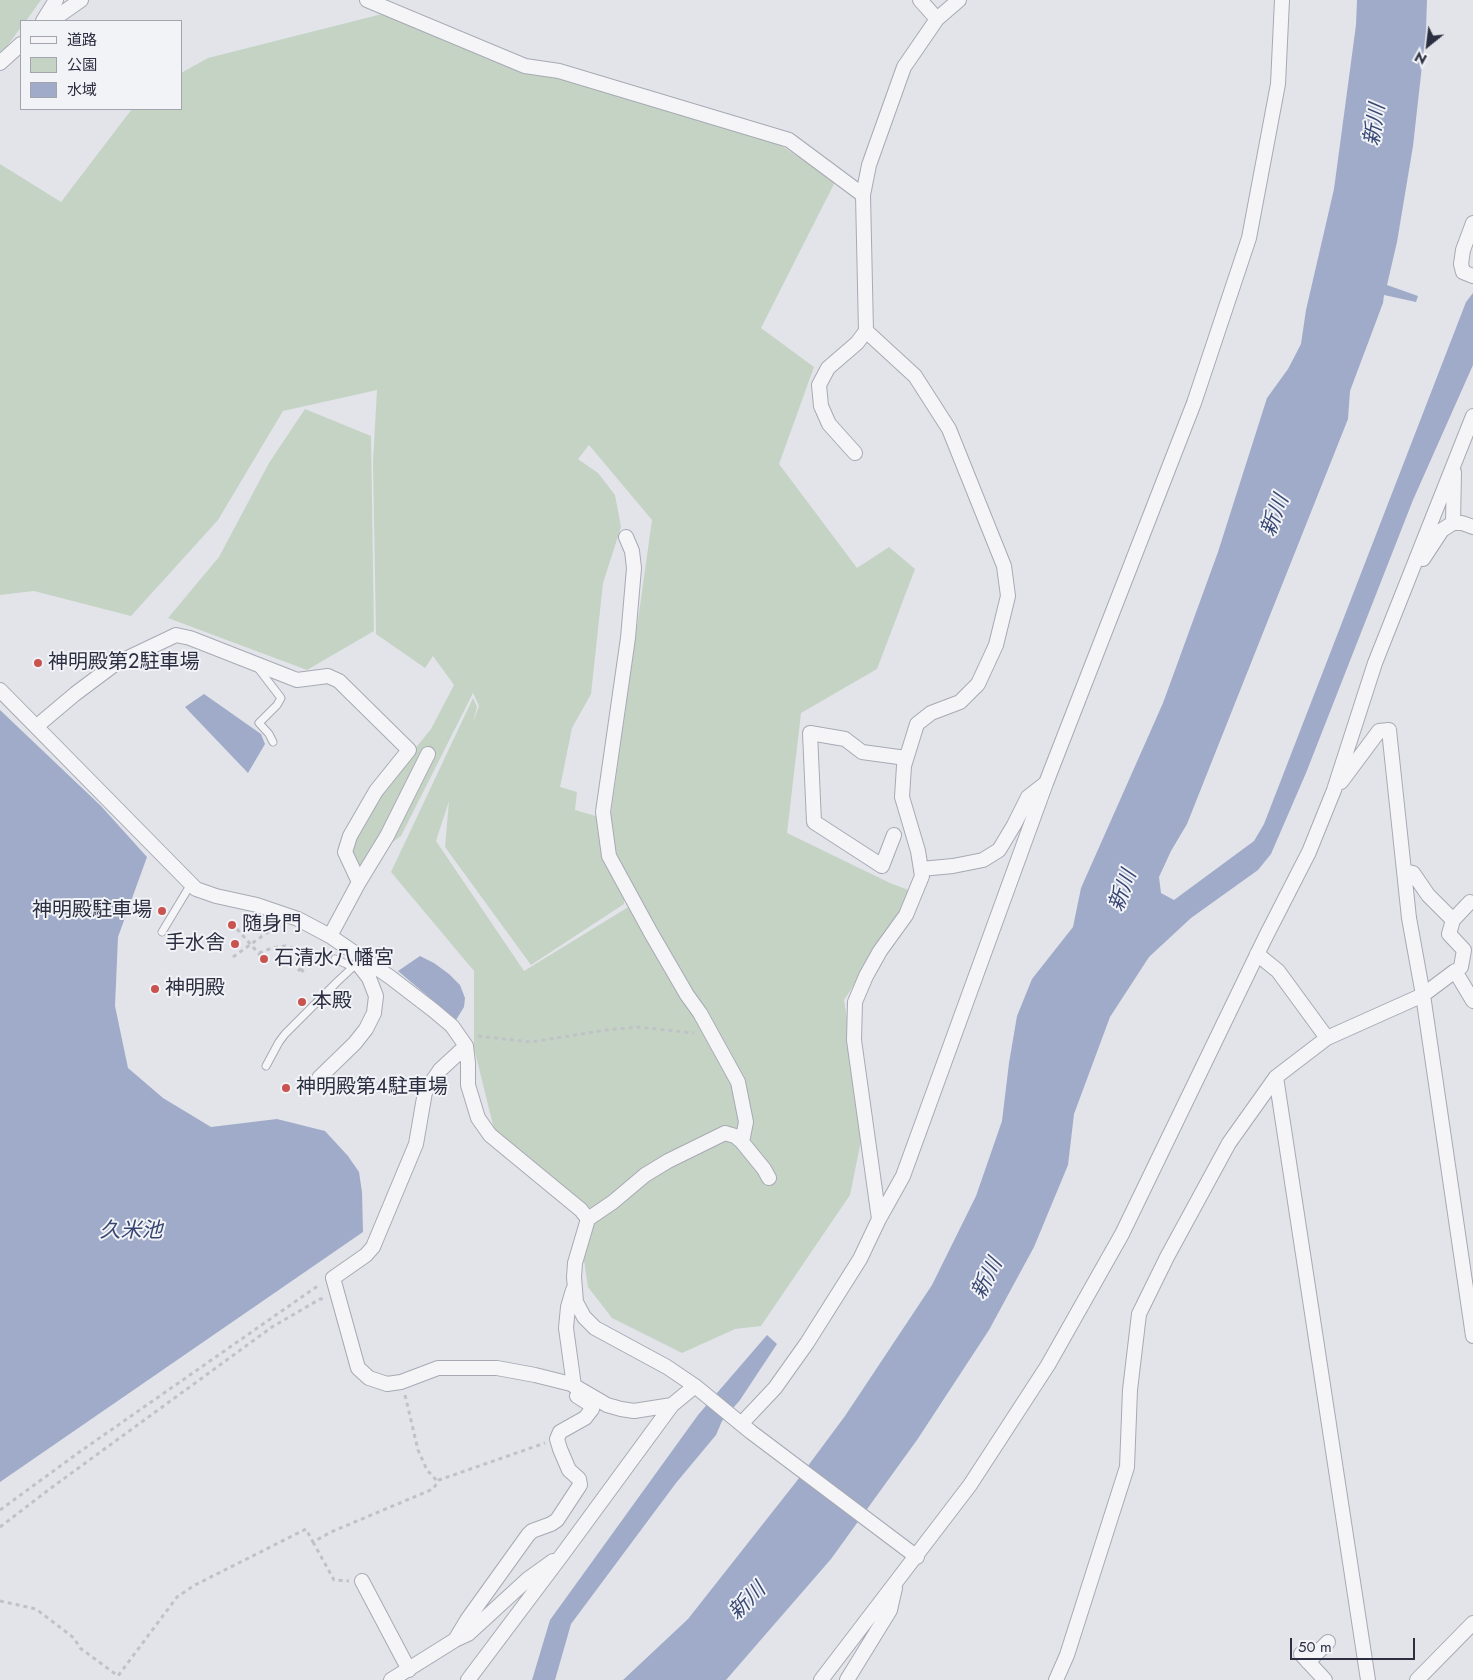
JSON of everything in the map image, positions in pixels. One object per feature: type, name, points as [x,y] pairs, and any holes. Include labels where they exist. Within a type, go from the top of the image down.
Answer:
[{"type":"street","points":[[44,20],[56,0]]},
{"type":"street","points":[[51,20],[81,0]]},
{"type":"street","points":[[367,0],[525,66],[559,71],[789,140],[864,195]]},
{"type":"street","points":[[920,0],[937,19]]},
{"type":"street","points":[[855,453],[830,424],[822,406],[819,384],[828,368],[857,343],[866,331],[864,195],[868,165],[904,67],[937,19],[959,0]]},
{"type":"street","points":[[742,1425],[775,1388],[807,1343],[860,1258],[903,1176],[1046,782],[1194,403],[1248,238],[1278,84],[1282,0]]},
{"type":"street","points":[[0,63],[20,45]]},
{"type":"street","points":[[1473,223],[1463,250],[1461,264],[1463,272],[1473,276]]},
{"type":"street","points":[[866,331],[915,376],[949,429],[1004,566],[1008,596],[996,644],[978,684],[960,702],[930,713],[917,724],[904,766],[902,797],[918,851],[922,876],[906,916],[875,960],[855,1002],[854,1040],[879,1219]]},
{"type":"street","points":[[821,1680],[917,1557],[970,1485],[1048,1365],[1113,1250],[1257,954],[1309,852],[1334,790],[1375,663],[1473,416]]},
{"type":"street","points":[[1453,523],[1454,463]]},
{"type":"street","points":[[1404,590],[1442,530],[1453,523],[1462,523],[1473,527]]},
{"type":"street","points":[[626,537],[632,551],[634,568],[628,638],[603,812],[609,856],[738,1082],[746,1122],[742,1142]]},
{"type":"street","points":[[37,726],[115,664],[176,635],[190,638],[297,680],[328,676],[339,681],[409,750],[376,791],[350,836],[346,852],[359,882]]},
{"type":"street","points":[[0,690],[196,889],[257,905],[290,917],[330,936],[360,965],[452,1026],[466,1046],[468,1085],[478,1118],[490,1135],[581,1210],[588,1219]]},
{"type":"street","points":[[1334,790],[1379,731],[1389,730],[1409,918],[1423,995],[1473,1336]]},
{"type":"street","points":[[894,835],[882,866],[814,822],[810,732],[845,739],[862,752],[906,758]]},
{"type":"street","points":[[330,936],[359,882],[388,836],[428,754]]},
{"type":"street","points":[[921,869],[953,866],[983,860],[999,850],[1028,797],[1046,782]]},
{"type":"street","points":[[1404,871],[1412,873],[1428,895],[1453,920]]},
{"type":"street","points":[[1470,902],[1453,920],[1449,934],[1464,950],[1463,966],[1473,1001]]},
{"type":"street","points":[[1257,954],[1278,971],[1327,1038]]},
{"type":"street","points":[[319,1078],[355,1043],[374,1013],[376,996],[360,965]]},
{"type":"street","points":[[1056,1680],[1067,1654],[1127,1467],[1130,1390],[1139,1314],[1209,1178],[1229,1143],[1276,1077],[1327,1038],[1423,995],[1463,966]]},
{"type":"street","points":[[466,1046],[440,1070],[425,1092],[416,1144],[372,1248],[366,1255],[333,1278],[358,1368],[369,1378],[387,1384],[401,1382],[438,1368],[497,1368],[572,1385],[607,1405],[621,1409],[634,1411],[672,1405]]},
{"type":"street","points":[[1276,1077],[1368,1680]]},
{"type":"street","points":[[769,1178],[742,1142],[736,1136],[725,1133],[668,1161],[645,1175],[613,1202],[588,1219],[575,1263],[574,1287],[576,1302],[584,1317],[595,1328],[667,1367],[695,1386],[742,1425],[917,1557]]},
{"type":"street","points":[[455,1640],[466,1620],[528,1535],[532,1531],[557,1520],[580,1485],[579,1478],[569,1470],[557,1439],[560,1432],[585,1418],[592,1409],[588,1403],[577,1396],[572,1385],[566,1328],[568,1307],[574,1287]]},
{"type":"street","points":[[468,1680],[672,1405],[695,1386]]},
{"type":"street","points":[[391,1680],[455,1640],[468,1634],[546,1564],[562,1555]]},
{"type":"street","points":[[362,1581],[409,1670]]},
{"type":"street","points":[[847,1680],[890,1610],[895,1585]]},
{"type":"street","points":[[1417,1680],[1473,1623]]},
{"type":"street","points":[[1325,1680],[1304,1658],[1328,1642]]},
{"type":"lane","points":[[252,662],[282,698],[259,724],[269,734],[273,742]]},
{"type":"lane","points":[[162,932],[191,884]]},
{"type":"lane","points":[[335,959],[360,965]]},
{"type":"lane","points":[[266,1066],[285,1034],[360,965]]},
{"type":"path","points":[[233,957],[290,917]]},
{"type":"path","points":[[237,929],[260,955],[272,948],[284,946],[335,959]]},
{"type":"path","points":[[302,950],[314,966]]},
{"type":"path","points":[[306,974],[299,970],[310,961]]},
{"type":"path","points":[[478,1036],[531,1042],[638,1027],[667,1029],[712,1036]]},
{"type":"path","points":[[0,1510],[290,1304],[333,1278]]},
{"type":"path","points":[[0,1527],[272,1328],[320,1298],[340,1300]]},
{"type":"path","points":[[401,1382],[418,1450],[427,1470],[438,1482]]},
{"type":"path","points":[[313,1542],[331,1532],[433,1489],[438,1482],[557,1439]]},
{"type":"path","points":[[0,1601],[36,1609],[74,1638],[80,1648],[118,1676],[183,1593],[195,1585],[306,1529],[334,1580],[362,1581]]},
{"type":"green space","points":[[0,0],[41,0],[27,20],[20,20],[20,28],[0,56]]},
{"type":"green space","points":[[386,13],[519,71],[571,80],[776,142],[835,182],[761,328],[814,367],[779,464],[857,568],[889,547],[915,569],[877,669],[801,713],[787,833],[890,883],[914,892],[844,1000],[864,1126],[850,1195],[761,1326],[735,1329],[682,1353],[612,1318],[588,1287],[583,1254],[594,1211],[494,1129],[474,1048],[474,971],[391,872],[473,698],[477,707],[473,722],[479,706],[473,693],[401,836],[357,868],[350,852],[376,797],[431,729],[454,685],[433,656],[425,668],[376,634],[373,461],[377,390],[283,411],[218,520],[131,616],[34,591],[0,595],[0,164],[61,202],[131,110],[182,110],[182,72],[208,58]],"holes":[[[589,445],[652,520],[609,828],[630,906],[524,971],[436,841],[449,801],[445,847],[531,965],[624,904],[624,897],[599,817],[575,810],[577,792],[560,787],[572,728],[591,694],[603,583],[621,527],[615,495],[598,473],[578,459]]]},
{"type":"green space","points":[[305,409],[371,436],[374,631],[307,670],[168,618],[219,557],[269,463]]},
{"type":"water","name":"新川","points":[[1357,0],[1427,0],[1426,30],[1413,146],[1397,242],[1387,285],[1418,296],[1416,302],[1384,295],[1383,303],[1350,391],[1348,419],[1187,824],[1171,851],[1159,877],[1161,893],[1174,900],[1254,841],[1264,824],[1466,302],[1473,293],[1473,365],[1413,500],[1306,773],[1271,854],[1258,870],[1191,918],[1149,957],[1110,1017],[1074,1114],[1068,1165],[1034,1247],[989,1330],[917,1440],[831,1559],[726,1680],[623,1680],[688,1619],[796,1482],[845,1416],[932,1285],[976,1196],[1002,1121],[1017,1016],[1032,979],[1073,927],[1081,888],[1163,703],[1218,552],[1267,398],[1288,369],[1301,344],[1306,310],[1334,189],[1356,25]]},
{"type":"water","points":[[204,694],[261,734],[265,744],[248,773],[185,707]]},
{"type":"water","name":"久米池","points":[[0,710],[101,806],[147,857],[118,937],[115,1006],[128,1068],[163,1098],[211,1127],[277,1119],[325,1131],[348,1156],[359,1172],[362,1192],[363,1232],[0,1482]]},
{"type":"water","points":[[420,956],[434,963],[460,985],[465,998],[464,1007],[456,1020],[398,971]]},
{"type":"water","points":[[767,1335],[777,1344],[740,1400],[722,1421],[716,1435],[676,1483],[571,1624],[555,1680],[532,1680],[550,1620],[698,1415]]},
{"type":"place","name":"神明殿第2駐車場","points":[[38,663]]},
{"type":"place","name":"神明殿駐車場","points":[[162,911]]},
{"type":"place","name":"随身門","points":[[232,925]]},
{"type":"place","name":"手水舎","points":[[235,944]]},
{"type":"place","name":"石清水八幡宮","points":[[264,959]]},
{"type":"place","name":"神明殿","points":[[155,989]]},
{"type":"place","name":"本殿","points":[[302,1002]]},
{"type":"place","name":"神明殿第4駐車場","points":[[286,1088]]}]
